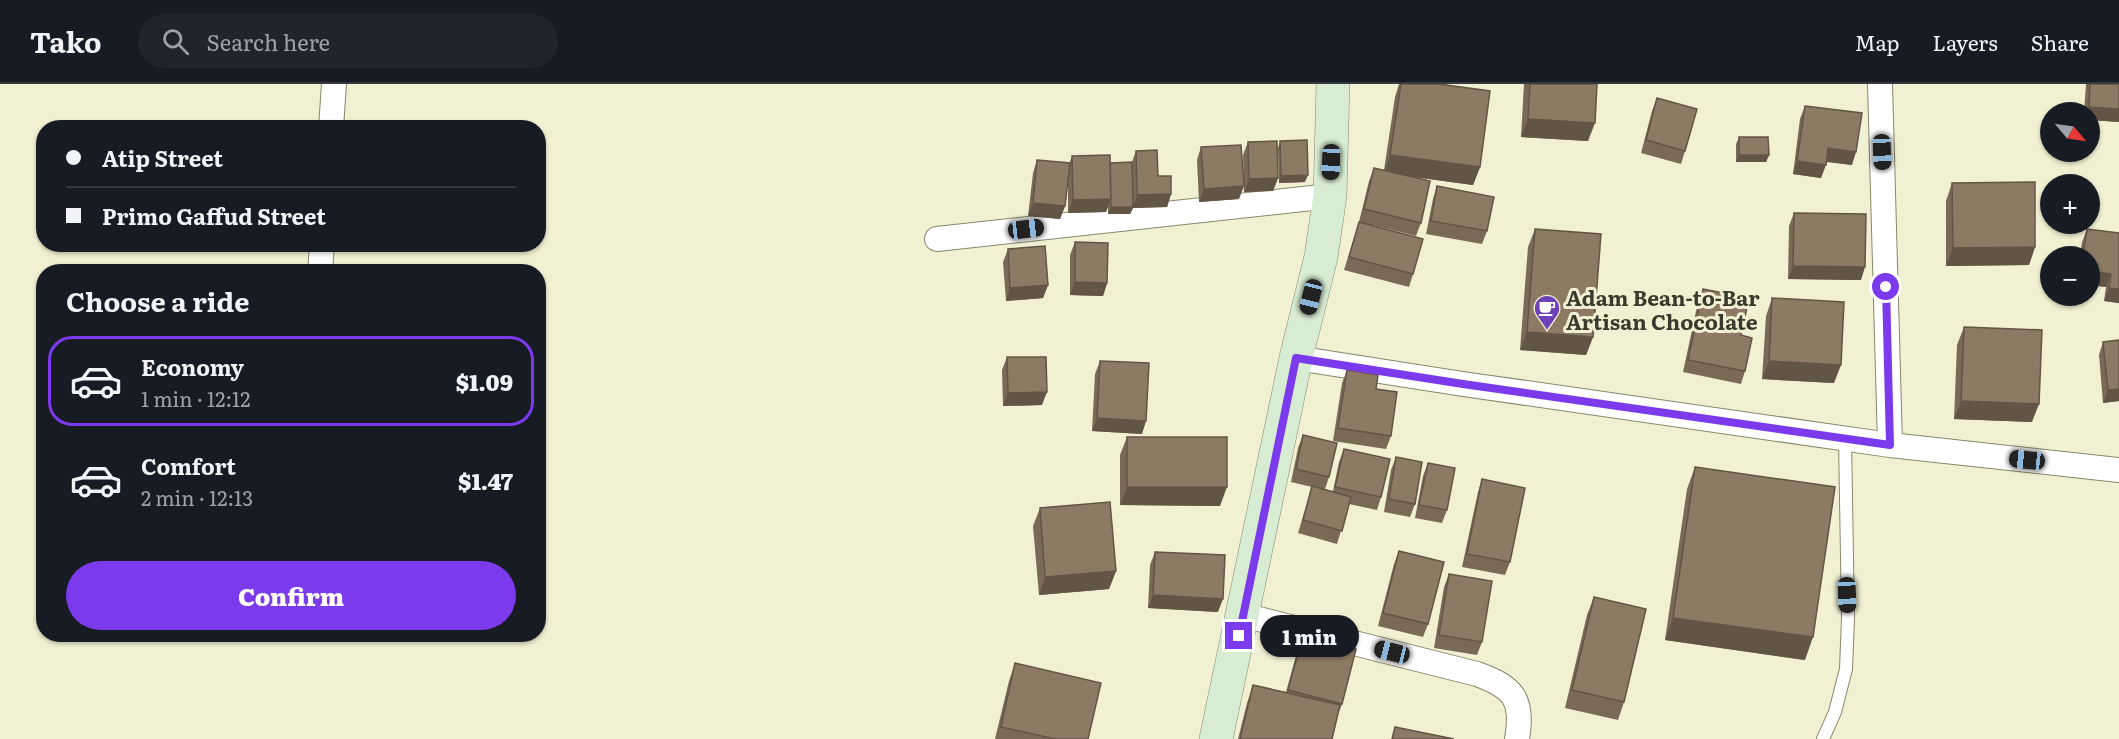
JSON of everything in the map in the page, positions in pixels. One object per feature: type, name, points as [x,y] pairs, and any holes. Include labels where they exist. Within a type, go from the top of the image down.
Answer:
[{"type":"main road","points":[[1216,739],[1296,358],[1321,257],[1330,196],[1333,84]]},
{"type":"street","points":[[332,120],[334,84]]},
{"type":"street","points":[[1880,84],[1890,445]]},
{"type":"street","points":[[937,239],[1330,196]]},
{"type":"street","points":[[1296,358],[1890,445],[2119,471]]},
{"type":"street","points":[[1243,615],[1498,681],[1513,693],[1518,705],[1517,739]]},
{"type":"lane","points":[[1823,739],[1835,712],[1846,669],[1848,618],[1845,438]]},
{"type":"building","points":[[1401,84],[1439,84],[1490,91],[1480,167],[1390,155]]},
{"type":"building","points":[[1530,84],[1597,84],[1595,123],[1528,119]]},
{"type":"building","points":[[2090,84],[2119,84],[2119,109],[2100,108],[2100,102],[2089,102]]},
{"type":"building","points":[[1657,98],[1697,109],[1685,151],[1646,140]]},
{"type":"building","points":[[1805,106],[1862,113],[1856,152],[1828,148],[1826,165],[1797,161]]},
{"type":"building","points":[[1739,137],[1768,137],[1769,155],[1739,155]]},
{"type":"building","points":[[1307,140],[1308,175],[1281,176],[1280,141]]},
{"type":"building","points":[[1277,141],[1278,178],[1249,179],[1248,142]]},
{"type":"building","points":[[1241,145],[1244,186],[1204,189],[1201,147]]},
{"type":"building","points":[[1157,150],[1158,176],[1171,176],[1171,194],[1137,195],[1136,151]]},
{"type":"building","points":[[1110,155],[1111,199],[1073,200],[1072,156]]},
{"type":"building","points":[[1037,160],[1070,163],[1065,206],[1033,203]]},
{"type":"building","points":[[1132,162],[1133,207],[1111,207],[1110,163]]},
{"type":"building","points":[[1374,168],[1430,181],[1421,223],[1364,209]]},
{"type":"building","points":[[2035,182],[2035,247],[1953,248],[1952,183]]},
{"type":"building","points":[[1437,186],[1494,197],[1487,231],[1431,221]]},
{"type":"building","points":[[1794,213],[1866,214],[1865,267],[1793,266]]},
{"type":"building","points":[[1359,222],[1423,239],[1413,274],[1349,257]]},
{"type":"building","points":[[1535,229],[1601,234],[1593,337],[1527,332]]},
{"type":"building","points":[[2100,231],[2119,233],[2119,289],[2109,288],[2111,274],[2100,272],[2100,246],[2084,246],[2086,234],[2100,234]]},
{"type":"building","points":[[1075,242],[1108,243],[1107,283],[1075,282]]},
{"type":"building","points":[[1045,246],[1048,285],[1010,288],[1008,249]]},
{"type":"building","points":[[1703,289],[1749,298],[1741,335],[1752,338],[1745,371],[1688,360]]},
{"type":"building","points":[[1772,298],[1844,302],[1841,365],[1769,361]]},
{"type":"building","points":[[1964,327],[2042,330],[2039,404],[1961,401]]},
{"type":"building","points":[[2119,340],[2119,389],[2108,390],[2103,342]]},
{"type":"building","points":[[1007,357],[1046,357],[1047,392],[1008,393]]},
{"type":"building","points":[[1100,361],[1149,363],[1146,421],[1097,418]]},
{"type":"building","points":[[1347,370],[1378,375],[1376,389],[1397,392],[1391,436],[1338,428]]},
{"type":"building","points":[[1303,435],[1337,443],[1329,477],[1296,469]]},
{"type":"building","points":[[1127,437],[1227,437],[1227,487],[1127,487]]},
{"type":"building","points":[[1344,449],[1390,459],[1381,497],[1335,487]]},
{"type":"building","points":[[1396,457],[1422,462],[1415,504],[1389,499]]},
{"type":"building","points":[[1428,463],[1455,468],[1447,510],[1419,505]]},
{"type":"building","points":[[1695,467],[1835,487],[1813,637],[1673,618]]},
{"type":"building","points":[[1482,479],[1525,488],[1510,562],[1467,554]]},
{"type":"building","points":[[1312,486],[1351,497],[1342,531],[1303,520]]},
{"type":"building","points":[[1110,502],[1116,571],[1045,577],[1040,508]]},
{"type":"building","points":[[1399,551],[1444,562],[1428,624],[1383,613]]},
{"type":"building","points":[[1155,552],[1225,555],[1223,599],[1153,595]]},
{"type":"building","points":[[1449,574],[1492,581],[1482,642],[1439,635]]},
{"type":"building","points":[[1594,597],[1646,609],[1624,702],[1572,690]]},
{"type":"building","points":[[1303,635],[1356,649],[1342,704],[1288,690]]},
{"type":"building","points":[[1015,663],[1101,683],[1088,739],[1055,739],[1001,727]]},
{"type":"building","points":[[1253,685],[1340,705],[1332,739],[1240,739]]},
{"type":"building","points":[[1395,727],[1454,739],[1392,739]]},
{"type":"place","name":"Adam Bean-to-Bar Artisan Chocolate","points":[[1547,331]]},
{"type":"route","points":[[1239,636],[1296,358],[1890,445],[1886,287]]}]
